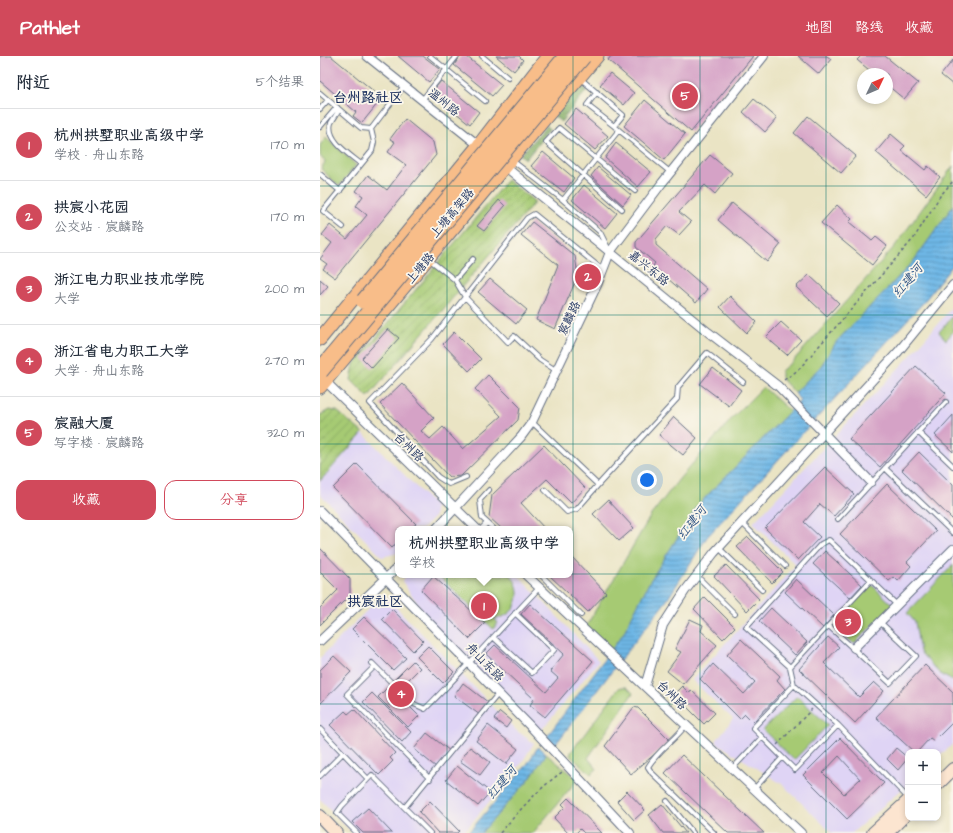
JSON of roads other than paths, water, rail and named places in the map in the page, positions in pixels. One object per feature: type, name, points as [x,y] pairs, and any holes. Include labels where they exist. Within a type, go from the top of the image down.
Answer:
[{"type":"highway","name":"上塘高架路","points":[[320,353],[567,56]]},
{"type":"highway","name":"上塘高架路","points":[[322,380],[583,56]]},
{"type":"main road","points":[[321,334],[479,145],[548,56]]},
{"type":"main road","name":"上塘路","points":[[322,380],[428,258],[597,56]]},
{"type":"street","name":"宸麟路","points":[[439,526],[456,510],[472,489],[521,438],[532,422],[557,371],[603,271],[610,252],[670,172],[764,56]]},
{"type":"street","name":"温州路","points":[[373,58],[404,86],[479,145],[508,163]]},
{"type":"street","name":"嘉兴东路","points":[[508,163],[610,252],[708,332],[778,386],[871,482]]},
{"type":"street","points":[[645,686],[663,625],[696,576],[719,547],[898,352],[953,285]]},
{"type":"street","name":"台州路","points":[[322,380],[474,526]]},
{"type":"street","name":"舟山东路","points":[[320,511],[499,693],[630,833]]},
{"type":"street","points":[[854,648],[953,549]]},
{"type":"street","points":[[320,641],[395,570]]},
{"type":"street","name":"台州路","points":[[529,578],[801,833]]},
{"type":"street","points":[[941,772],[953,761]]},
{"type":"street","points":[[941,781],[953,769]]},
{"type":"street","points":[[873,833],[905,803]]},
{"type":"street","points":[[886,833],[905,815]]},
{"type":"street","points":[[320,816],[336,833]]},
{"type":"lane","points":[[430,56],[486,101]]},
{"type":"lane","points":[[422,100],[457,56]]},
{"type":"lane","points":[[482,56],[508,78]]},
{"type":"lane","points":[[579,77],[623,114],[614,126]]},
{"type":"lane","points":[[371,129],[404,86]]},
{"type":"lane","points":[[597,92],[587,104],[670,172]]},
{"type":"lane","points":[[320,93],[361,128],[371,129]]},
{"type":"lane","points":[[320,109],[328,100]]},
{"type":"lane","points":[[320,127],[338,108]]},
{"type":"lane","points":[[338,108],[331,123],[331,133],[337,143],[361,164]]},
{"type":"lane","points":[[622,209],[546,142],[559,128],[595,160],[635,191]]},
{"type":"lane","points":[[343,227],[323,211],[372,151],[374,142],[371,129]]},
{"type":"lane","points":[[563,200],[619,130]]},
{"type":"lane","points":[[508,163],[563,200],[600,232],[610,252]]},
{"type":"lane","points":[[320,174],[340,191]]},
{"type":"lane","points":[[466,477],[449,484],[438,477],[370,403],[432,339],[527,218],[534,214],[603,271]]},
{"type":"lane","points":[[428,258],[455,280],[465,296],[508,342],[514,336],[540,360],[557,371]]},
{"type":"lane","points":[[455,280],[474,259]]},
{"type":"lane","points":[[545,490],[567,512],[576,509],[677,399],[678,387],[707,353],[743,382]]},
{"type":"lane","points":[[838,519],[946,402]]},
{"type":"lane","points":[[532,422],[598,485]]},
{"type":"lane","points":[[918,432],[953,466]]},
{"type":"lane","points":[[885,468],[953,533]]},
{"type":"lane","points":[[489,490],[480,500],[482,518],[490,526]]},
{"type":"lane","points":[[484,526],[487,523]]},
{"type":"lane","points":[[741,523],[785,566]]},
{"type":"lane","points":[[897,605],[829,540],[821,544],[746,627],[790,667],[794,685],[838,725],[905,797]]},
{"type":"lane","points":[[719,547],[762,590]]},
{"type":"lane","points":[[696,576],[735,614]]},
{"type":"lane","points":[[543,578],[581,615]]},
{"type":"lane","points":[[790,667],[871,580]]},
{"type":"lane","points":[[430,779],[347,694],[373,665],[412,703],[425,709],[470,664],[539,588]]},
{"type":"lane","points":[[493,637],[532,673],[554,650],[515,613]]},
{"type":"lane","points":[[829,626],[890,683],[916,656],[880,622]]},
{"type":"lane","points":[[794,685],[753,728],[795,770],[838,725]]},
{"type":"lane","points":[[406,807],[499,693]]},
{"type":"lane","points":[[686,725],[677,738],[652,761],[648,767],[652,773],[714,833]]},
{"type":"lane","points":[[320,729],[368,780]]},
{"type":"lane","points":[[732,769],[762,737]]},
{"type":"lane","points":[[320,776],[343,753]]},
{"type":"lane","points":[[754,789],[782,758]]},
{"type":"lane","points":[[357,833],[337,813],[372,775],[406,807],[430,833]]},
{"type":"lane","points":[[667,801],[693,833]]},
{"type":"water","name":"红建河","points":[[953,206],[953,265],[922,304],[707,537],[667,600],[555,745],[546,738],[623,634],[650,581],[699,504],[800,401],[795,393],[821,366],[837,341],[913,262]]},
{"type":"water","points":[[538,747],[546,754],[530,778],[481,833],[468,833],[526,766]]},
{"type":"place","name":"宸融大厦","points":[[685,96]]},
{"type":"place","name":"拱宸小花园","points":[[588,277]]},
{"type":"place","name":"杭州拱墅职业高级中学","points":[[484,606]]},
{"type":"place","name":"浙江电力职业技术学院","points":[[848,622]]},
{"type":"place","name":"浙江省电力职工大学","points":[[401,694]]},
{"type":"district","name":"台州路社区","points":[[368,97]]},
{"type":"district","name":"拱宸社区","points":[[375,601]]}]
